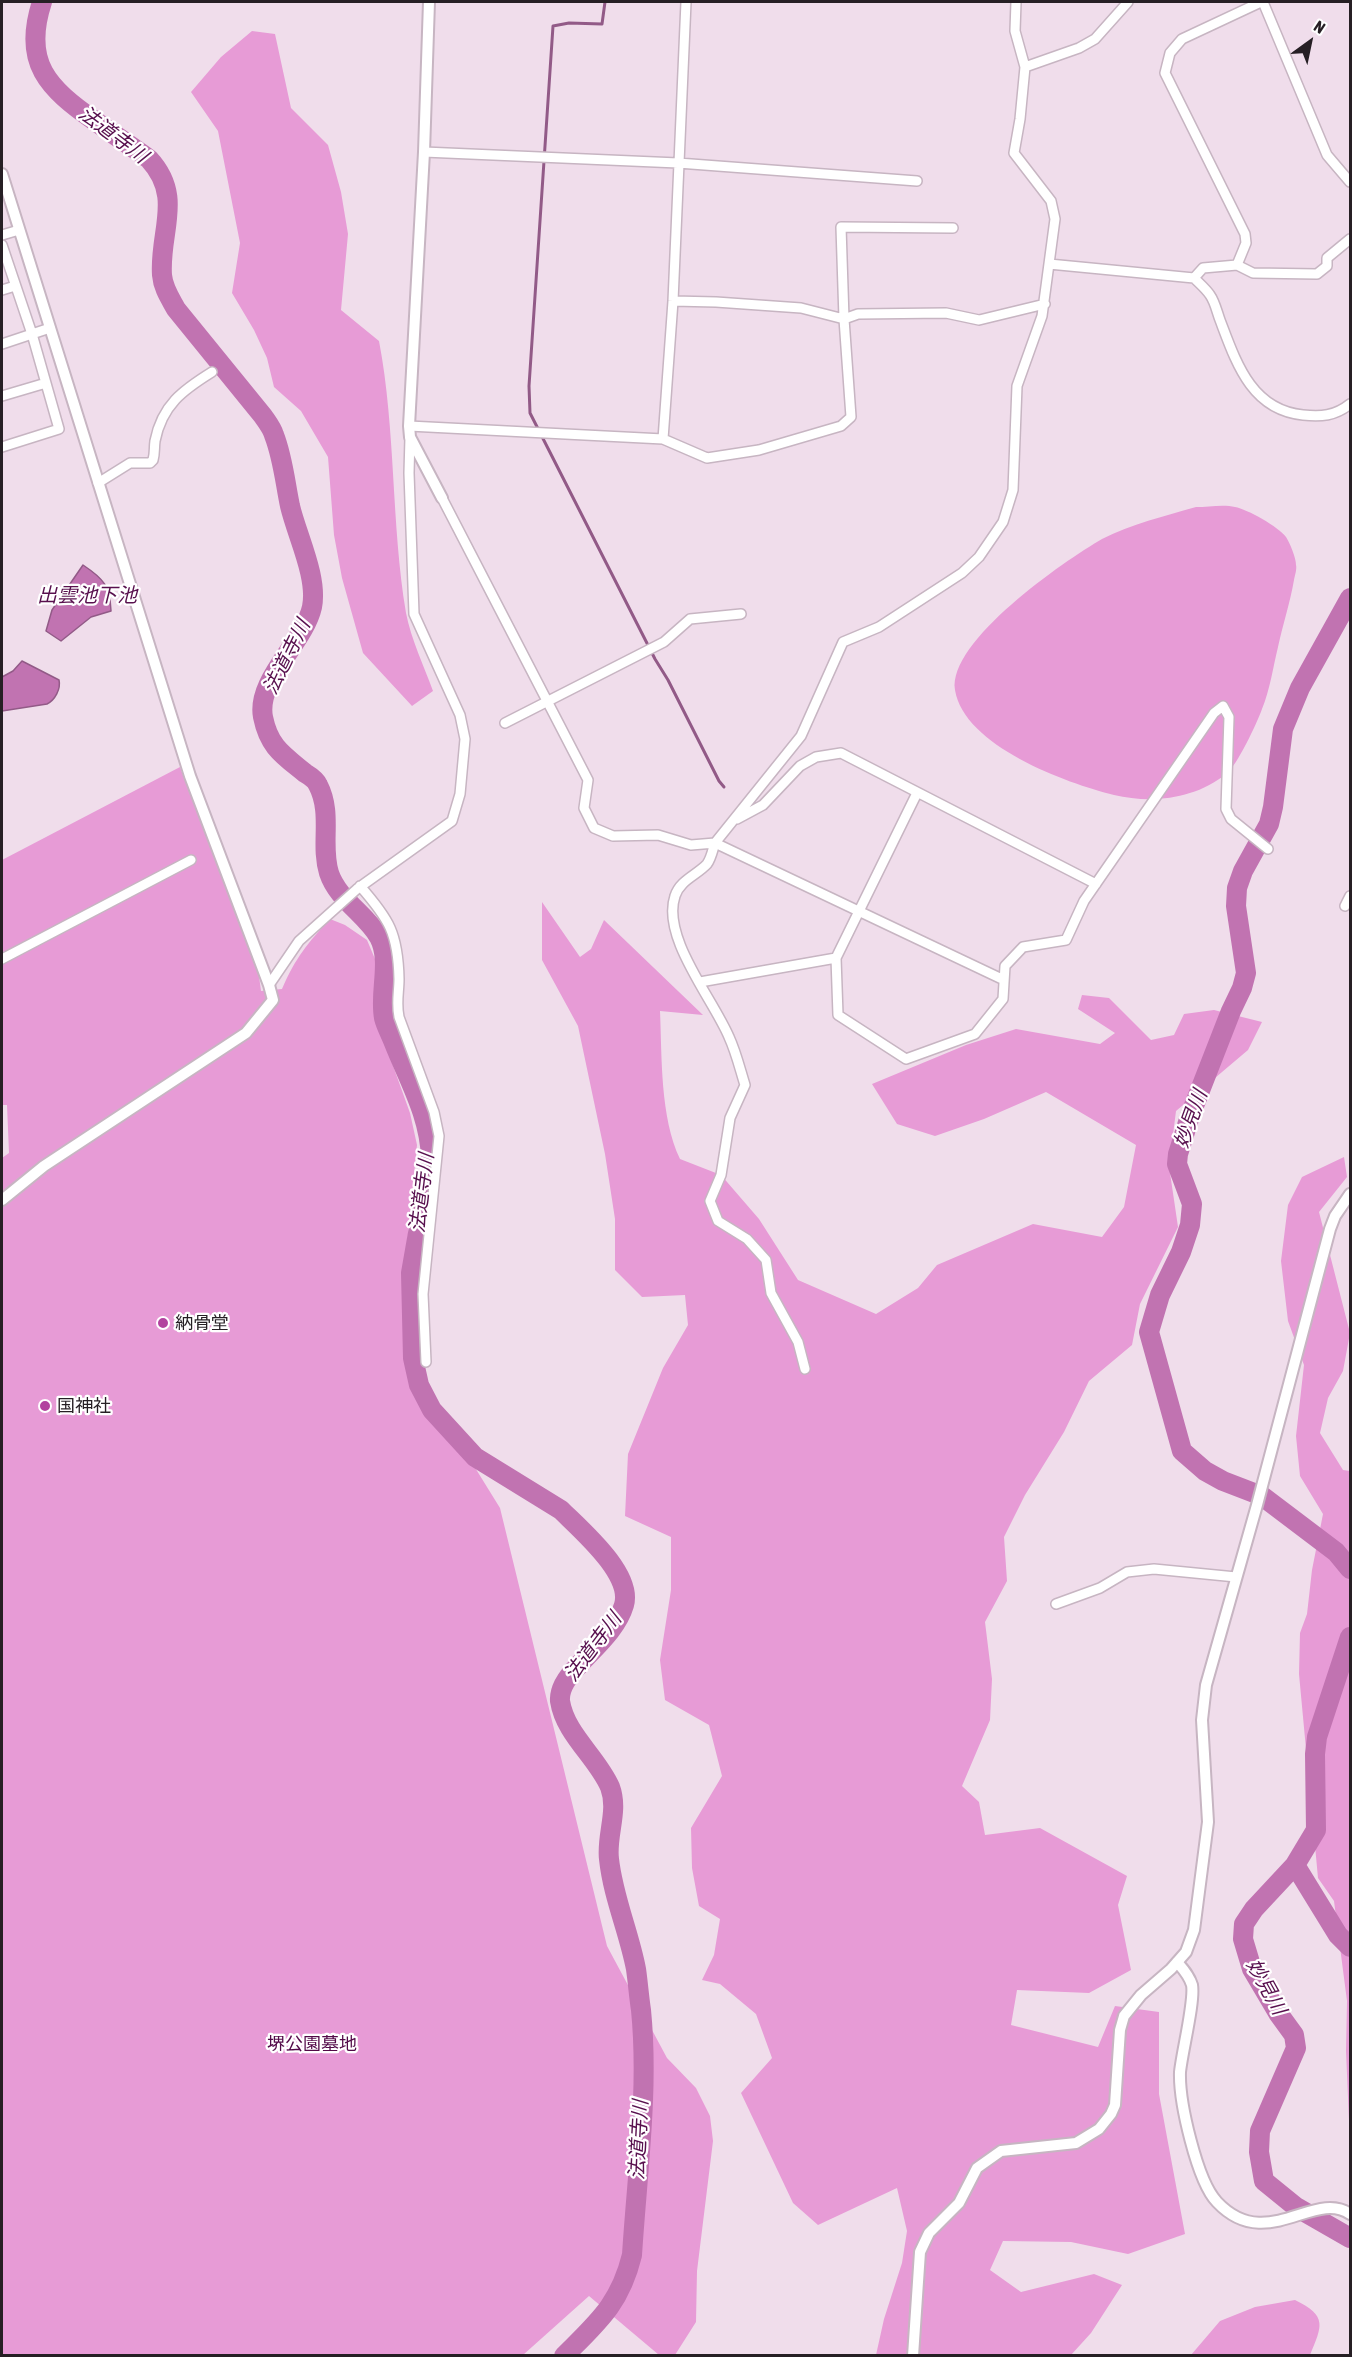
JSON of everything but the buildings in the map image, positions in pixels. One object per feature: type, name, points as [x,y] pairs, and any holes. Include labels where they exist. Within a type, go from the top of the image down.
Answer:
[{"type":"street","points":[[269,985],[299,941],[358,887],[452,821],[460,794],[465,739],[460,715],[414,614],[409,431],[424,152],[429,2]]},
{"type":"street","points":[[663,439],[673,301],[686,2]]},
{"type":"street","points":[[806,1369],[798,1342],[771,1293],[766,1260],[747,1239],[718,1221],[710,1201],[721,1175],[729,1119],[745,1085],[730,1038],[682,953],[672,912],[675,894],[685,880],[708,863],[715,843],[801,736],[843,642],[879,627],[962,573],[979,557],[1003,522],[1013,490],[1017,386],[1045,304],[1055,219],[1051,201],[1014,153],[1025,67],[1015,30],[1016,2]]},
{"type":"street","points":[[1025,67],[1079,48],[1095,39],[1128,2]]},
{"type":"street","points":[[1237,265],[1246,243],[1245,234],[1166,73],[1170,53],[1182,39],[1262,2],[1327,155],[1350,182]]},
{"type":"street","points":[[424,152],[678,163],[917,182]]},
{"type":"street","points":[[2,174],[190,776],[273,1000],[246,1033],[44,1166],[2,1200]]},
{"type":"street","points":[[409,431],[663,439],[707,458],[759,450],[841,426],[851,417],[844,319],[841,227],[953,228]]},
{"type":"street","points":[[2,235],[20,230]]},
{"type":"street","points":[[1194,278],[1203,268],[1237,265],[1253,273],[1317,274],[1327,266],[1327,258],[1350,239]]},
{"type":"street","points":[[2,245],[32,334],[59,429],[2,447]]},
{"type":"street","points":[[1049,264],[1194,278],[1211,295],[1235,358],[1254,392],[1272,405],[1297,415],[1320,417],[1340,412],[1350,405]]},
{"type":"street","points":[[2,290],[15,286]]},
{"type":"street","points":[[673,301],[801,308],[844,319],[858,314],[946,313],[979,320],[1045,304]]},
{"type":"street","points":[[2,344],[50,328]]},
{"type":"street","points":[[98,483],[130,463],[150,463],[153,460],[155,441],[160,426],[176,397],[212,372]]},
{"type":"street","points":[[2,396],[46,383]]},
{"type":"street","points":[[409,431],[588,780],[584,808],[594,828],[613,836],[658,835],[692,845],[715,843],[1004,980]]},
{"type":"street","points":[[505,723],[664,642],[690,619],[741,614]]},
{"type":"street","points":[[917,793],[836,958],[838,1015],[906,1059],[975,1034],[1003,999],[1005,966],[1023,947],[1066,940],[1084,901],[1214,713],[1223,706],[1229,717],[1226,809],[1231,819],[1268,849]]},
{"type":"street","points":[[732,821],[763,805],[800,766],[816,757],[841,753],[1096,884]]},
{"type":"street","points":[[2,960],[191,860]]},
{"type":"street","points":[[358,887],[384,914],[395,936],[399,981],[396,1001],[399,1017],[434,1112],[439,1136],[423,1294],[426,1362]]},
{"type":"street","points":[[1345,906],[1350,896]]},
{"type":"street","points":[[700,982],[836,958]]},
{"type":"street","points":[[913,2355],[920,2252],[929,2233],[959,2203],[977,2168],[1001,2151],[1076,2143],[1099,2129],[1115,2105],[1120,2030],[1124,2016],[1141,1995],[1186,1952],[1194,1930],[1208,1822],[1202,1720],[1206,1685],[1257,1505],[1330,1229],[1335,1216],[1350,1194]]},
{"type":"street","points":[[1056,1604],[1100,1588],[1127,1572],[1154,1569],[1236,1577]]},
{"type":"street","points":[[1177,1962],[1188,1974],[1192,1987],[1180,2072],[1181,2105],[1194,2153],[1210,2192],[1227,2211],[1250,2222],[1268,2224],[1330,2207],[1350,2214]]},
{"type":"green space","points":[[252,31],[275,34],[291,108],[328,145],[341,192],[348,234],[341,310],[379,341],[388,408],[398,545],[406,613],[414,643],[433,691],[412,706],[363,653],[342,578],[334,535],[328,457],[301,411],[274,387],[267,358],[254,330],[232,293],[240,243],[218,131],[191,92],[221,57]]},
{"type":"green space","points":[[1231,506],[1262,519],[1286,537],[1296,562],[1292,589],[1267,694],[1251,734],[1231,769],[1214,782],[1187,794],[1158,799],[1128,798],[1094,789],[1045,771],[997,745],[977,728],[962,710],[955,690],[958,670],[970,649],[988,626],[1037,584],[1102,539],[1136,525],[1196,507]]},
{"type":"green space","name":"堺公園墓地","points":[[180,767],[259,976],[261,991],[282,989],[303,951],[330,919],[345,925],[367,940],[375,959],[377,1021],[410,1113],[417,1145],[403,1285],[405,1357],[431,1412],[474,1466],[500,1508],[607,1946],[667,2058],[696,2088],[710,2116],[713,2141],[697,2271],[696,2322],[675,2355],[659,2355],[589,2296],[523,2355],[2,2355],[2,1158],[9,1153],[7,1105],[2,1105],[2,860]]},
{"type":"green space","points":[[542,902],[580,957],[591,949],[604,920],[703,1015],[660,1011],[665,1106],[673,1142],[680,1159],[721,1175],[759,1219],[798,1280],[876,1314],[918,1288],[937,1265],[1033,1224],[1102,1237],[1124,1207],[1136,1145],[1046,1092],[984,1119],[935,1136],[897,1124],[872,1084],[966,1045],[1016,1029],[1100,1044],[1115,1033],[1078,1009],[1082,995],[1109,998],[1151,1040],[1174,1035],[1184,1014],[1214,1010],[1262,1022],[1248,1050],[1176,1111],[1169,1166],[1178,1227],[1140,1304],[1132,1345],[1089,1381],[1064,1432],[1025,1495],[1004,1537],[1007,1581],[985,1622],[992,1679],[990,1720],[962,1786],[979,1802],[985,1835],[1040,1828],[1127,1876],[1118,1905],[1131,1970],[1089,1993],[1017,1990],[1011,2025],[1098,2047],[1115,2006],[1159,2012],[1159,2094],[1185,2234],[1128,2254],[1071,2242],[1003,2241],[990,2270],[1021,2292],[1094,2274],[1122,2285],[1091,2333],[1071,2355],[876,2355],[884,2319],[902,2263],[907,2231],[897,2188],[818,2225],[793,2203],[741,2093],[772,2058],[756,2014],[720,1984],[702,1980],[714,1955],[720,1919],[699,1906],[692,1868],[691,1828],[722,1776],[709,1725],[665,1700],[660,1660],[671,1590],[671,1537],[625,1516],[628,1454],[663,1368],[688,1325],[685,1295],[642,1297],[615,1270],[615,1219],[605,1154],[578,1026],[542,960]]},
{"type":"green space","points":[[1344,1157],[1347,1177],[1319,1212],[1350,1333],[1343,1371],[1328,1398],[1320,1433],[1343,1470],[1350,1471],[1350,2144],[1346,2051],[1347,2001],[1334,1901],[1318,1878],[1299,1674],[1300,1633],[1307,1614],[1312,1570],[1323,1514],[1300,1476],[1296,1436],[1304,1365],[1288,1321],[1281,1261],[1288,1205],[1302,1177]]},
{"type":"green space","points":[[1295,2300],[1313,2311],[1319,2323],[1310,2355],[1191,2355],[1220,2321],[1255,2307]]},
{"type":"water","name":"出雲池下池","points":[[83,565],[101,579],[109,595],[111,611],[91,617],[61,641],[46,631],[52,610]]},
{"type":"water","points":[[22,661],[59,680],[57,694],[47,704],[2,711],[2,677],[13,671]]},
{"type":"waterway","name":"法道寺川","points":[[42,2],[35,42],[43,72],[64,97],[149,159],[159,173],[168,201],[162,259],[165,289],[176,309],[263,416],[272,430],[280,452],[290,506],[310,570],[313,595],[307,621],[273,675],[267,689],[263,703],[263,717],[269,736],[278,750],[317,783],[325,807],[327,862],[333,883],[367,921],[379,937],[383,947],[385,956],[384,1018],[418,1099],[427,1128],[431,1159],[411,1273],[413,1358],[419,1385],[432,1410],[475,1457],[561,1510],[581,1529],[613,1567],[621,1580],[625,1593],[621,1614],[604,1638],[568,1678],[561,1691],[560,1701],[568,1724],[610,1787],[613,1805],[609,1841],[611,1873],[637,1974],[644,2071],[632,2255],[614,2300],[597,2322],[564,2356]]},
{"type":"waterway","points":[[605,2],[602,24],[569,23],[553,26],[529,386],[530,413],[655,659],[724,787]]},
{"type":"waterway","name":"妙見川","points":[[1350,598],[1300,688],[1283,729],[1269,824],[1243,871],[1237,888],[1236,906],[1246,973],[1190,1116],[1178,1154],[1177,1164],[1192,1204],[1190,1225],[1181,1252],[1160,1295],[1149,1332],[1182,1451],[1205,1471],[1223,1481],[1262,1496],[1336,1552],[1350,1569]]},
{"type":"waterway","name":"妙見川","points":[[1350,1637],[1317,1737],[1315,1754],[1316,1830],[1295,1865],[1254,1909],[1244,1924],[1243,1939],[1252,1969],[1294,2035],[1296,2048],[1260,2131],[1259,2152],[1264,2181],[1296,2207],[1350,2238]]},
{"type":"waterway","points":[[1295,1865],[1338,1935],[1350,1947]]},
{"type":"place","name":"納骨堂","points":[[163,1323]]},
{"type":"place","name":"国神社","points":[[45,1406]]}]
